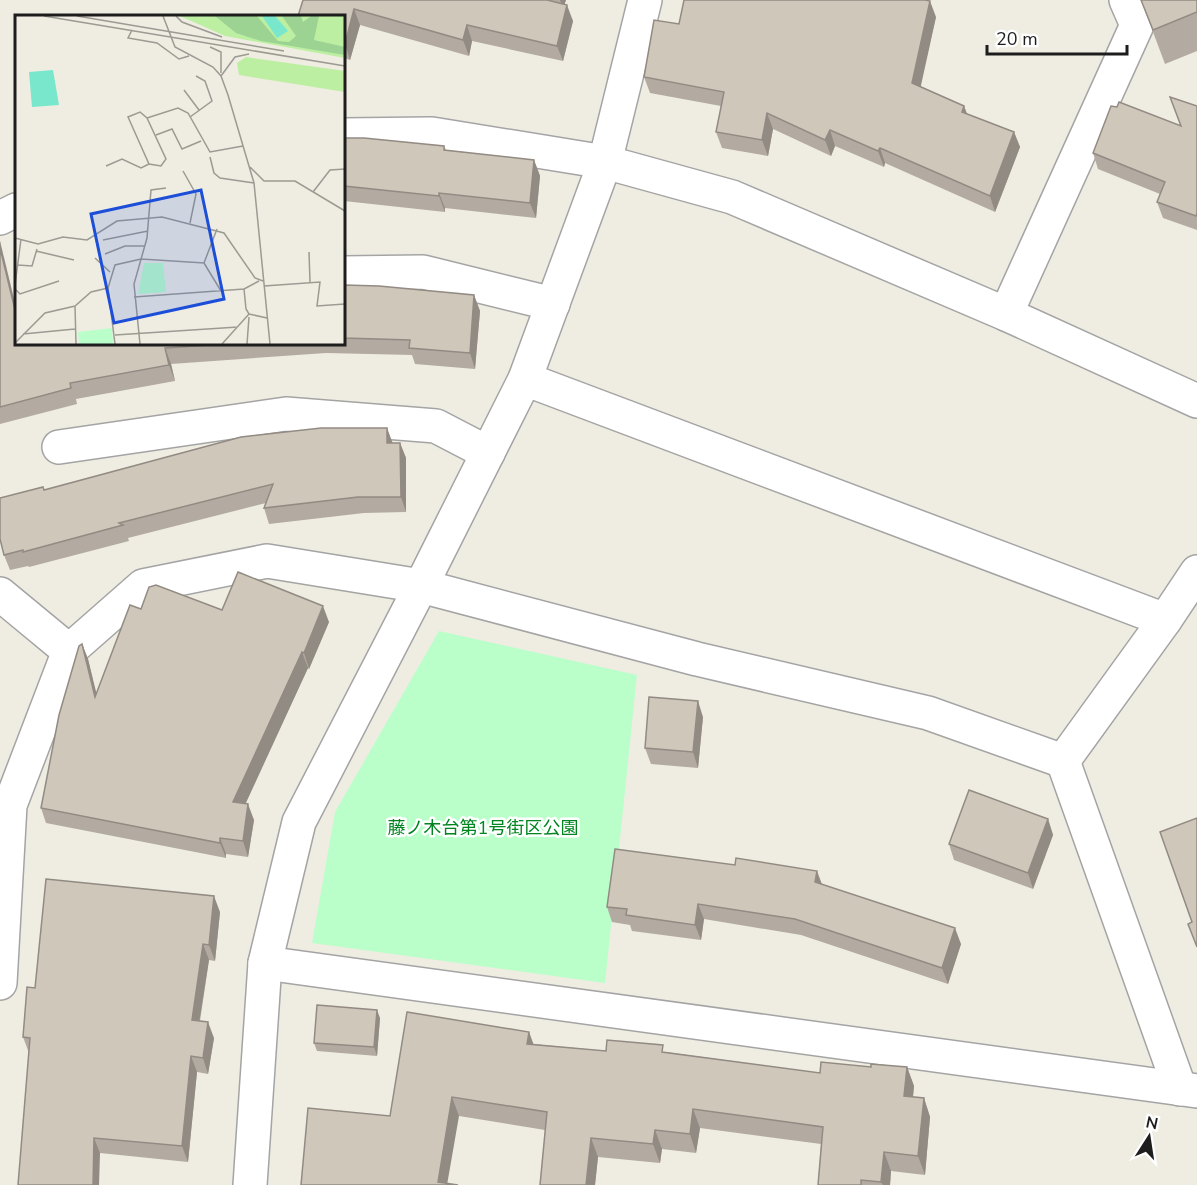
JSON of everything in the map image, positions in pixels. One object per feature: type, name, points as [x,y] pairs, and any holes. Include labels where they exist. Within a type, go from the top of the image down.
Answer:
[{"type":"street","points":[[249,1185],[265,963],[299,822],[422,586],[525,379],[605,162],[645,0]]},
{"type":"street","points":[[1006,314],[1137,25],[1126,0]]},
{"type":"street","points":[[345,135],[432,134],[605,162],[732,197],[1006,314],[1197,401]]},
{"type":"street","points":[[0,218],[15,210]]},
{"type":"street","points":[[345,273],[423,272],[553,304]]},
{"type":"street","points":[[525,379],[1165,620]]},
{"type":"street","points":[[59,447],[286,414],[436,426],[489,453]]},
{"type":"street","points":[[0,983],[5,805],[69,651],[143,586],[267,561],[422,586],[696,659],[928,713],[1063,761],[1188,1090],[265,963]]},
{"type":"street","points":[[1063,761],[1197,572]]},
{"type":"street","points":[[0,594],[69,651]]},
{"type":"green space","name":"藤ノ木台第1号街区公園","points":[[439,631],[637,675],[605,983],[312,943],[335,812]]},
{"type":"building","points":[[303,0],[547,0],[567,5],[557,46],[467,25],[463,40],[354,9],[345,44],[345,15],[298,15]]},
{"type":"building","points":[[684,0],[930,1],[912,83],[964,106],[962,112],[1014,132],[990,196],[880,148],[878,151],[830,130],[825,140],[767,113],[762,140],[716,132],[724,92],[644,77],[654,20],[679,24]]},
{"type":"building","points":[[1141,0],[1197,0],[1197,12],[1153,30]]},
{"type":"building","points":[[1170,97],[1197,106],[1196,216],[1157,202],[1165,182],[1093,153],[1111,106],[1117,107],[1119,102],[1181,126]]},
{"type":"building","points":[[345,138],[444,146],[444,150],[534,160],[530,203],[439,193],[439,196],[345,186]]},
{"type":"building","points":[[0,248],[15,310],[15,345],[212,345],[165,348],[169,365],[70,383],[71,388],[0,407]]},
{"type":"building","points":[[345,285],[474,295],[470,353],[409,348],[410,340],[345,338]]},
{"type":"building","points":[[321,428],[387,428],[387,443],[400,443],[401,497],[358,497],[264,508],[273,484],[119,523],[123,525],[23,552],[23,550],[4,555],[0,539],[0,498],[43,487],[44,490],[241,437]]},
{"type":"building","points":[[238,572],[323,606],[304,653],[302,652],[233,802],[248,804],[243,841],[220,838],[220,843],[41,808],[59,715],[79,646],[82,644],[95,697],[130,605],[141,609],[149,587],[156,585],[222,610]]},
{"type":"building","points":[[649,697],[698,701],[693,752],[645,748]]},
{"type":"building","points":[[969,790],[1048,819],[1028,873],[949,844]]},
{"type":"building","points":[[1197,818],[1197,947],[1188,924],[1192,922],[1160,832]]},
{"type":"building","points":[[615,849],[735,865],[736,858],[817,871],[815,882],[955,928],[942,968],[795,919],[698,904],[695,925],[626,915],[627,909],[607,907]]},
{"type":"building","points":[[46,879],[214,896],[209,945],[203,944],[192,1020],[208,1022],[203,1058],[191,1056],[182,1146],[94,1138],[93,1185],[18,1185],[30,1038],[23,1037],[27,987],[35,988]]},
{"type":"building","points":[[317,1005],[377,1010],[374,1047],[314,1043]]},
{"type":"building","points":[[407,1012],[529,1032],[527,1044],[606,1051],[607,1040],[663,1045],[662,1052],[820,1073],[821,1062],[871,1067],[871,1064],[907,1067],[904,1096],[924,1098],[918,1156],[884,1152],[881,1182],[861,1180],[861,1185],[818,1185],[823,1127],[693,1109],[690,1134],[655,1130],[653,1144],[591,1138],[586,1185],[540,1185],[547,1112],[452,1097],[438,1182],[458,1185],[301,1185],[308,1108],[390,1116]]}]
